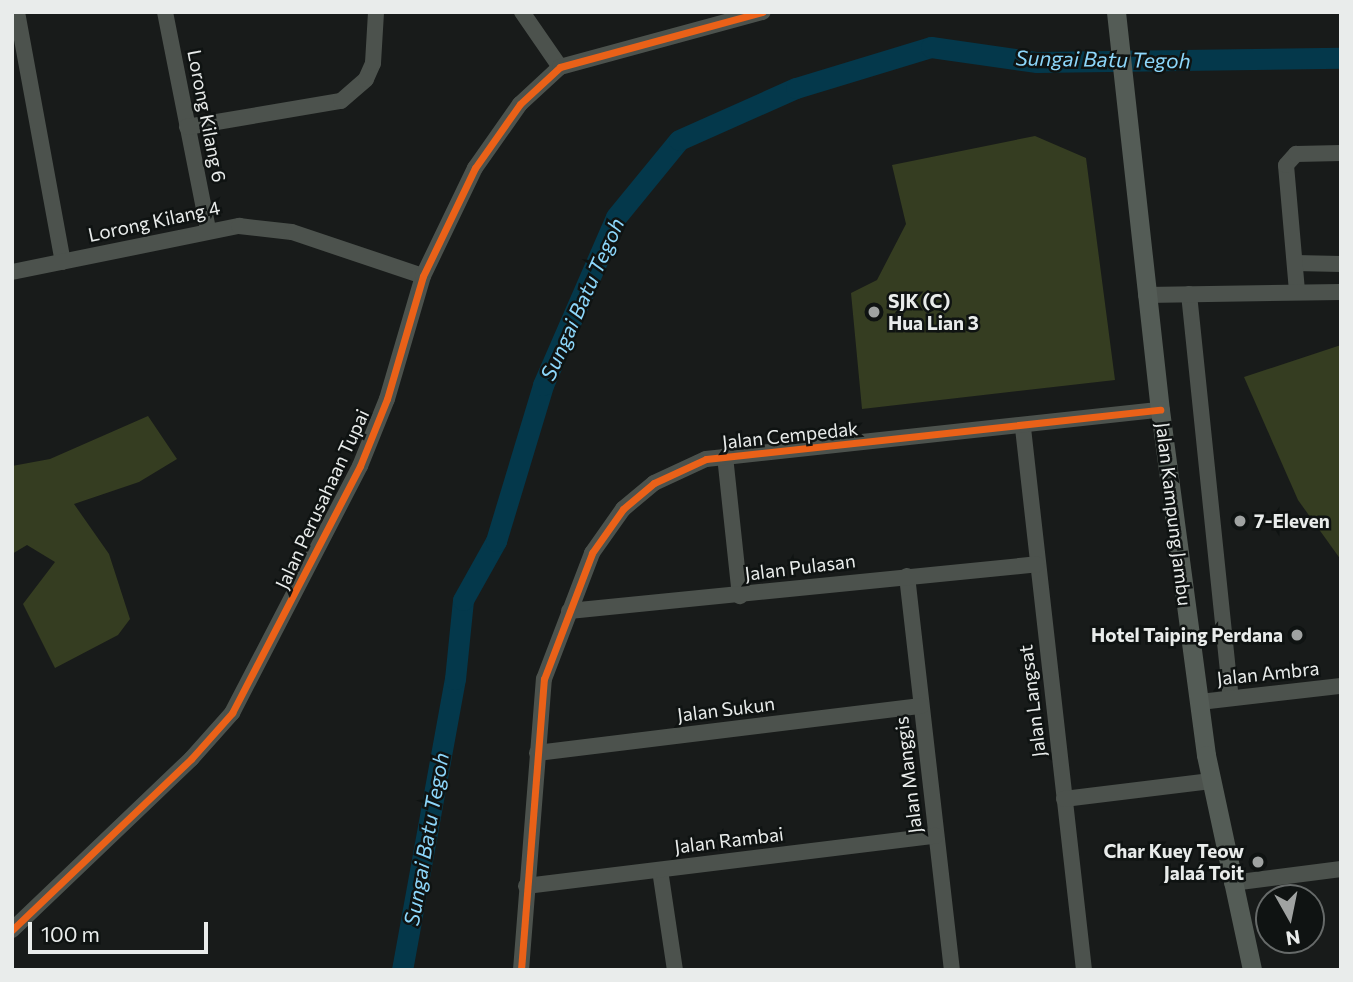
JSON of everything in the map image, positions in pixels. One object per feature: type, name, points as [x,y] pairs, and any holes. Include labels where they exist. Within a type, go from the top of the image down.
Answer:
[{"type":"main road","name":"Jalan Kampung Jambu","points":[[1116,12],[1160,411],[1211,781],[1252,970]]},
{"type":"street","points":[[17,12],[63,262]]},
{"type":"street","name":"Lorong Kilang 6","points":[[165,12],[208,229]]},
{"type":"street","points":[[187,127],[341,101],[366,79],[373,63],[376,12]]},
{"type":"street","points":[[522,12],[560,67]]},
{"type":"street","name":"Jalan Perusahaan Tupai","points":[[12,930],[191,759],[232,713],[360,466],[387,399],[423,276],[475,168],[520,104],[560,67],[763,12]]},
{"type":"street","points":[[1297,291],[1285,174],[1290,159],[1305,152],[1341,153]]},
{"type":"street","name":"Lorong Kilang 4","points":[[12,272],[208,229],[265,227],[292,232],[423,276]]},
{"type":"street","points":[[1295,264],[1341,264]]},
{"type":"street","points":[[1146,295],[1341,292]]},
{"type":"street","points":[[1189,294],[1231,698]]},
{"type":"street","name":"Jalan Cempedak","points":[[521,970],[544,679],[592,553],[623,509],[683,466],[725,456],[1023,428],[1160,411]]},
{"type":"street","name":"Jalan Langsat","points":[[1023,428],[1084,970]]},
{"type":"street","points":[[725,456],[740,596]]},
{"type":"street","name":"Jalan Pulasan","points":[[569,611],[740,596],[1037,564]]},
{"type":"street","name":"Jalan Manggis","points":[[907,576],[952,970]]},
{"type":"street","name":"Jalan Ambra","points":[[1200,702],[1341,686]]},
{"type":"street","name":"Jalan Sukun","points":[[537,753],[921,706]]},
{"type":"street","points":[[1065,799],[1211,781]]},
{"type":"street","name":"Jalan Rambai","points":[[526,886],[936,836]]},
{"type":"street","points":[[1231,883],[1341,869]]},
{"type":"street","points":[[660,870],[675,970]]},
{"type":"green space","points":[[1035,136],[1086,158],[1115,380],[862,409],[851,293],[877,280],[906,224],[892,165]]},
{"type":"green space","points":[[1341,345],[1341,560],[1298,500],[1244,377]]},
{"type":"green space","points":[[148,416],[177,459],[139,482],[74,504],[109,554],[130,619],[118,635],[55,668],[23,604],[55,562],[27,545],[12,554],[12,466],[50,459]]},
{"type":"waterway","name":"Sungai Batu Tegoh","points":[[402,970],[455,679],[463,600],[496,541],[543,385],[616,217],[679,140],[796,88],[931,47],[1037,62],[1341,58]]},
{"type":"cycle path","points":[[12,930],[191,759],[232,713],[360,466],[387,399],[423,276],[475,168],[520,104],[560,67],[763,12]]},
{"type":"cycle path","points":[[521,970],[544,679],[592,553],[623,509],[654,483],[706,459],[1160,410]]},
{"type":"place","name":"SJK (C) Hua Lian 3","points":[[874,312]]},
{"type":"place","name":"7-Eleven","points":[[1240,521]]},
{"type":"place","name":"Hotel Taiping Perdana","points":[[1297,635]]},
{"type":"place","name":"Char Kuey Teow Jalaá Toit","points":[[1258,862]]}]
